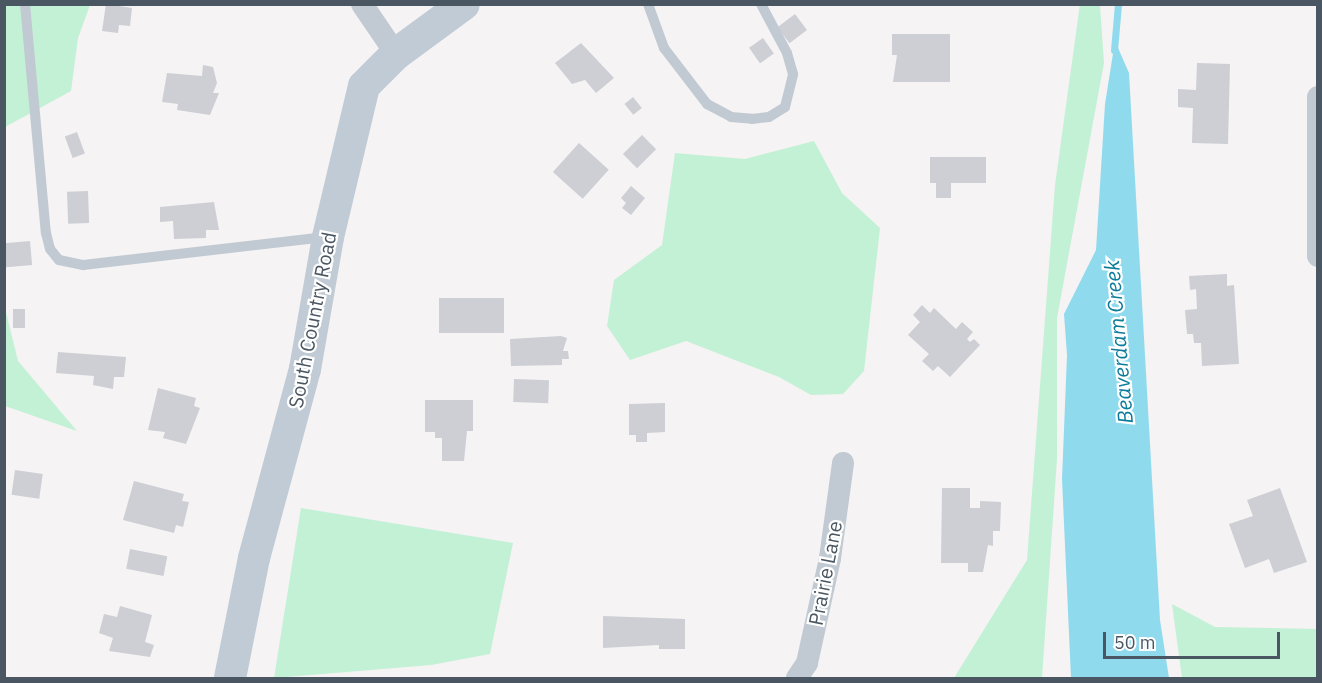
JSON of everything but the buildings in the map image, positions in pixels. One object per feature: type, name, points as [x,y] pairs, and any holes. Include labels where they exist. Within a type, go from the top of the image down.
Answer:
[{"type":"main road","name":"South Country Road","points":[[230,678],[255,558],[305,369],[328,237],[364,86],[396,54],[464,4]]},
{"type":"street","points":[[362,4],[396,54]]},
{"type":"street","points":[[1317,97],[1317,256]]},
{"type":"street","name":"Prairie Lane","points":[[797,678],[807,663],[827,570],[843,463]]},
{"type":"lane","points":[[25,4],[38,176],[50,249],[60,260],[83,265],[328,237]]},
{"type":"lane","points":[[648,4],[664,48],[707,104],[731,117],[752,119],[769,117],[785,107],[793,74],[787,53],[760,4]]},
{"type":"green space","points":[[1080,4],[1100,5],[1104,63],[1057,318],[1057,459],[1042,678],[954,678],[1027,560],[1055,185]]},
{"type":"green space","points":[[5,5],[90,5],[78,38],[71,91],[5,127]]},
{"type":"green space","points":[[814,141],[842,193],[880,228],[864,371],[843,394],[811,395],[779,377],[686,341],[630,360],[607,326],[614,280],[662,245],[675,153],[745,159]]},
{"type":"green space","points":[[5,308],[18,361],[77,431],[5,406]]},
{"type":"green space","points":[[301,508],[513,543],[490,654],[431,665],[274,678]]},
{"type":"green space","points":[[1172,604],[1215,627],[1317,629],[1317,678],[1182,678]]},
{"type":"water","points":[[1115,41],[1129,73],[1160,620],[1169,678],[1071,678],[1062,479],[1067,355],[1064,314],[1096,250],[1105,104]]},
{"type":"waterway","name":"Beaverdam Creek","points":[[1114,50],[1118,4]]}]
